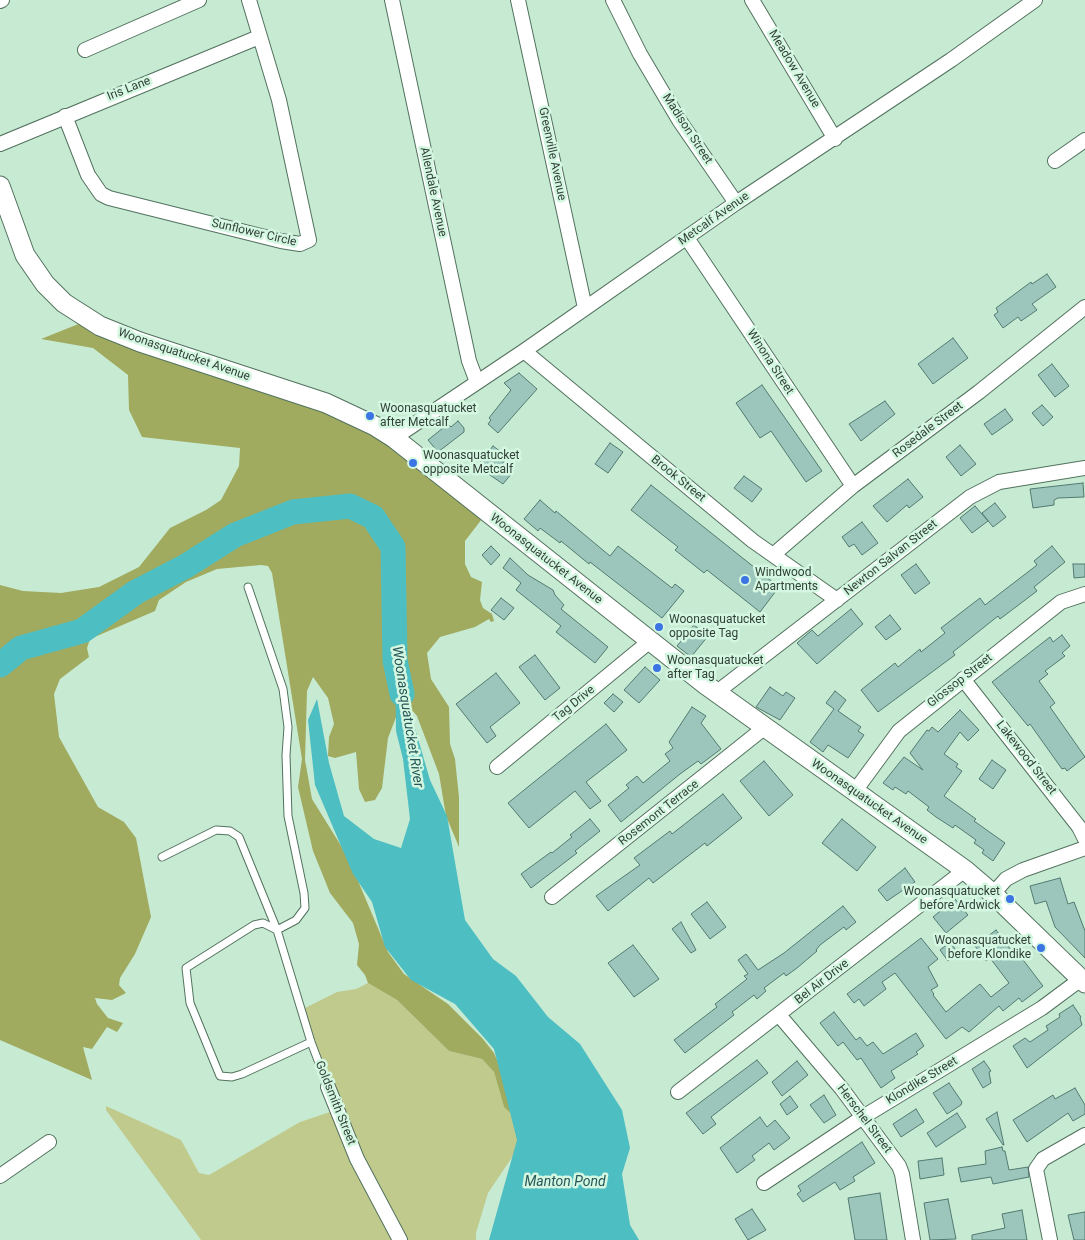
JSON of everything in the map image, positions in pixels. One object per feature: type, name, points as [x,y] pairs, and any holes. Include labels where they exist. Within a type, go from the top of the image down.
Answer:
[{"type":"street","points":[[85,50],[199,0]]},
{"type":"street","name":"Sunflower Circle","points":[[65,116],[88,175],[101,194],[109,198],[300,244],[309,240],[279,100],[249,0]]},
{"type":"street","name":"Allendale Avenue","points":[[392,0],[468,362],[477,382]]},
{"type":"street","name":"Greenville Avenue","points":[[518,0],[585,308]]},
{"type":"street","name":"Madison Street","points":[[613,0],[640,54],[679,120],[736,203]]},
{"type":"street","name":"Meadow Avenue","points":[[752,0],[835,139]]},
{"type":"street","name":"Metcalf Avenue","points":[[394,438],[524,351],[736,203],[835,139],[951,60],[1035,0]]},
{"type":"street","name":"Iris Lane","points":[[0,144],[259,37]]},
{"type":"street","points":[[1055,161],[1085,140]]},
{"type":"street","name":"Woonasquatucket Avenue","points":[[0,186],[25,255],[52,293],[100,326],[140,342],[326,403],[375,426],[394,438],[650,641],[764,728],[965,870],[993,894],[1083,981]]},
{"type":"street","name":"Winona Street","points":[[687,238],[853,486]]},
{"type":"street","name":"Rosedale Street","points":[[773,555],[853,486],[979,392],[1085,307]]},
{"type":"street","name":"Brook Street","points":[[524,351],[773,555],[837,600]]},
{"type":"street","name":"Newton Salvan Street","points":[[717,692],[970,497],[999,482],[1085,468]]},
{"type":"street","name":"Glossop Street","points":[[855,791],[899,730],[1061,602],[1085,594]]},
{"type":"street","name":"Tag Drive","points":[[497,767],[650,641]]},
{"type":"street","name":"Lakewood Street","points":[[964,679],[1079,827],[1085,839]]},
{"type":"street","name":"Rosemont Terrace","points":[[552,897],[764,728]]},
{"type":"street","points":[[993,894],[1006,879],[1023,870],[1085,848]]},
{"type":"street","name":"Bel Air Drive","points":[[678,1092],[965,870]]},
{"type":"street","name":"Klondike Street","points":[[764,1184],[863,1117],[1083,981]]},
{"type":"street","name":"Herschel Street","points":[[779,1015],[863,1117],[899,1166],[913,1240]]},
{"type":"street","name":"Goldsmith Street","points":[[328,1087],[357,1159],[400,1240]]},
{"type":"street","points":[[1050,1240],[1036,1169],[1043,1159],[1085,1135]]},
{"type":"street","points":[[0,1176],[49,1142]]},
{"type":"lane","points":[[248,587],[283,689],[288,727],[286,756],[288,816],[304,894],[305,908],[296,920],[277,930],[263,923],[254,924],[186,968],[190,1003],[220,1076],[242,1074],[311,1042]]},
{"type":"lane","name":"Goldsmith Street","points":[[162,857],[216,830],[230,831],[238,837],[277,930],[284,959],[328,1087]]},
{"type":"green space","points":[[81,323],[351,418],[485,515],[465,541],[465,564],[471,577],[482,582],[480,600],[483,608],[492,614],[494,621],[491,622],[489,619],[475,627],[440,637],[427,653],[431,679],[449,707],[450,744],[455,759],[459,797],[459,847],[446,816],[439,774],[417,716],[411,709],[398,712],[388,738],[382,788],[375,800],[365,802],[359,789],[356,752],[335,758],[328,756],[329,737],[334,724],[328,698],[313,677],[307,691],[305,760],[312,799],[348,857],[388,952],[404,974],[448,1004],[483,1039],[494,1053],[514,1100],[514,1116],[504,1107],[494,1072],[482,1059],[449,1051],[397,1000],[368,983],[365,975],[357,965],[359,944],[353,923],[330,893],[313,851],[298,787],[302,759],[272,573],[268,566],[217,569],[186,582],[159,600],[155,611],[90,639],[87,648],[89,657],[60,679],[54,694],[59,737],[98,807],[124,822],[136,838],[151,917],[135,954],[120,978],[119,985],[126,993],[112,1000],[95,998],[97,1004],[108,1018],[123,1023],[117,1032],[107,1027],[92,1049],[83,1047],[92,1080],[0,1040],[0,585],[23,591],[61,593],[99,587],[139,567],[170,528],[206,510],[221,500],[239,466],[240,448],[142,437],[129,410],[128,375],[93,348],[41,339]]},
{"type":"green space","points":[[368,983],[397,1000],[449,1051],[482,1059],[494,1072],[504,1107],[519,1117],[517,1150],[488,1193],[476,1233],[476,1240],[201,1240],[106,1110],[106,1106],[181,1140],[199,1173],[209,1175],[300,1122],[336,1110],[303,1009],[337,992],[356,989]]},
{"type":"water","name":"Manton Pond","points":[[395,660],[430,780],[447,816],[465,920],[493,959],[516,976],[548,1017],[580,1044],[622,1110],[630,1148],[622,1174],[630,1225],[639,1240],[489,1240],[517,1140],[494,1049],[455,1004],[411,980],[385,947],[372,902],[353,874],[315,785],[308,720],[317,699],[329,763],[344,816],[374,839],[401,848],[410,819],[403,759],[396,731]]},
{"type":"building","points":[[1047,274],[1056,287],[1032,304],[1037,310],[1021,321],[1018,317],[1003,328],[994,315],[998,312],[996,308],[1031,282],[1032,284]]},
{"type":"building","points":[[953,338],[968,358],[933,384],[918,364]]},
{"type":"building","points":[[1052,364],[1069,386],[1055,397],[1038,375]]},
{"type":"building","points":[[519,373],[537,389],[498,433],[488,424],[491,420],[489,418],[511,390],[504,383]]},
{"type":"building","points":[[762,385],[822,471],[806,482],[771,431],[760,438],[736,403]]},
{"type":"building","points":[[885,401],[895,414],[861,441],[849,424]]},
{"type":"building","points":[[1042,405],[1053,417],[1043,426],[1032,413]]},
{"type":"building","points":[[1005,409],[1013,420],[992,435],[984,424]]},
{"type":"building","points":[[458,421],[464,428],[464,432],[438,452],[428,440],[448,424],[451,427]]},
{"type":"building","points":[[610,443],[623,452],[608,473],[595,464]]},
{"type":"building","points":[[960,445],[976,464],[961,476],[946,457]]},
{"type":"building","points":[[493,446],[508,457],[501,465],[512,473],[503,484],[477,466]]},
{"type":"building","points":[[744,476],[762,489],[752,502],[734,488]]},
{"type":"building","points":[[908,479],[923,497],[909,508],[907,505],[887,522],[873,506]]},
{"type":"building","points":[[1083,483],[1084,497],[1058,498],[1054,500],[1054,505],[1033,508],[1030,489]]},
{"type":"building","points":[[651,485],[779,587],[760,612],[707,570],[704,573],[675,550],[678,547],[631,510]]},
{"type":"building","points":[[540,500],[610,556],[618,546],[672,588],[675,584],[684,591],[662,618],[561,541],[560,543],[540,528],[538,531],[524,519]]},
{"type":"building","points":[[995,503],[1006,517],[993,527],[982,513]]},
{"type":"building","points":[[975,506],[988,521],[972,533],[960,518]]},
{"type":"building","points":[[862,522],[878,543],[862,555],[854,544],[849,547],[842,537]]},
{"type":"building","points":[[491,546],[500,555],[491,565],[482,555]]},
{"type":"building","points":[[1052,546],[1065,562],[1034,587],[1037,591],[1000,619],[998,616],[953,652],[955,655],[878,712],[861,690],[895,663],[898,667],[920,649],[921,652],[945,633],[941,628],[980,598],[985,605],[1037,565],[1034,561]]},
{"type":"building","points":[[510,558],[528,575],[553,590],[564,605],[561,609],[608,647],[595,663],[556,632],[561,626],[516,590],[521,583],[503,568]]},
{"type":"building","points":[[916,564],[930,583],[915,594],[901,575]]},
{"type":"building","points":[[1073,564],[1085,564],[1085,577],[1074,578]]},
{"type":"building","points":[[501,598],[514,608],[504,620],[491,610]]},
{"type":"building","points":[[851,609],[863,624],[817,664],[797,643],[812,630],[818,636]]},
{"type":"building","points":[[890,615],[901,629],[886,640],[875,627]]},
{"type":"building","points":[[694,625],[708,636],[691,657],[677,646]]},
{"type":"building","points":[[1062,635],[1070,646],[1062,653],[1065,656],[1045,671],[1048,674],[1039,681],[1055,703],[1050,707],[1085,757],[1067,771],[1065,768],[1062,769],[1030,724],[1028,726],[992,682],[1050,637],[1053,642]]},
{"type":"building","points":[[535,655],[560,688],[545,700],[519,667]]},
{"type":"building","points":[[645,667],[660,680],[639,703],[624,690]]},
{"type":"building","points":[[496,673],[520,703],[490,727],[496,736],[487,743],[456,704]]},
{"type":"building","points":[[770,687],[783,696],[786,692],[795,698],[780,720],[756,707]]},
{"type":"building","points":[[835,691],[846,700],[838,711],[861,727],[858,731],[864,735],[848,758],[828,745],[823,752],[810,742],[834,709],[826,703]]},
{"type":"building","points":[[613,694],[623,702],[614,712],[604,703]]},
{"type":"building","points":[[692,707],[706,716],[701,723],[721,749],[701,764],[698,761],[680,774],[621,822],[608,805],[629,788],[626,785],[637,776],[643,783],[670,761],[665,754],[673,748],[669,742]]},
{"type":"building","points":[[960,710],[979,730],[968,741],[960,732],[944,754],[958,764],[956,767],[962,771],[944,796],[1005,843],[993,861],[982,853],[984,850],[974,843],[976,840],[955,825],[953,828],[936,817],[927,810],[929,807],[908,791],[906,794],[895,787],[893,790],[883,783],[904,757],[923,770],[910,753],[927,730],[929,731],[932,727],[938,732]]},
{"type":"building","points":[[606,724],[627,750],[586,782],[601,801],[590,809],[575,791],[529,828],[508,803]]},
{"type":"building","points":[[992,760],[1006,770],[993,789],[979,779]]},
{"type":"building","points":[[764,761],[793,795],[769,816],[740,781]]},
{"type":"building","points":[[723,794],[742,818],[707,846],[705,843],[653,883],[649,878],[608,911],[596,896],[640,865],[634,858],[670,831],[672,834]]},
{"type":"building","points":[[590,819],[600,831],[575,851],[577,853],[531,888],[521,874],[552,853]]},
{"type":"building","points":[[842,819],[876,847],[857,871],[822,843]]},
{"type":"building","points":[[905,868],[915,882],[887,901],[878,890]]},
{"type":"building","points":[[1060,878],[1068,904],[1074,902],[1085,931],[1085,958],[1055,927],[1046,901],[1035,904],[1030,886]]},
{"type":"building","points":[[955,899],[968,915],[946,933],[933,917]]},
{"type":"building","points":[[707,902],[726,927],[710,939],[691,914]]},
{"type":"building","points":[[843,906],[856,922],[846,930],[844,927],[820,945],[817,951],[786,976],[784,973],[764,988],[766,991],[757,999],[754,995],[732,1012],[734,1015],[685,1053],[674,1040],[717,1007],[715,1004],[747,979],[744,976],[748,974],[738,960],[746,954],[758,970],[784,953]]},
{"type":"building","points":[[681,922],[696,950],[691,953],[672,929]]},
{"type":"building","points":[[996,930],[1011,950],[1014,948],[1043,986],[1022,1002],[1019,998],[1003,1011],[999,1006],[969,1032],[962,1027],[946,1039],[895,973],[882,982],[886,989],[864,1006],[859,999],[854,1003],[847,994],[921,938],[938,959],[928,967],[938,986],[931,990],[946,1012],[980,984],[991,997],[1009,983],[990,958],[986,961],[975,946]]},
{"type":"building","points":[[950,942],[958,953],[948,961],[940,950]]},
{"type":"building","points":[[633,945],[659,979],[634,997],[608,963]]},
{"type":"building","points":[[1073,1005],[1081,1017],[1082,1025],[1027,1068],[1013,1046],[1025,1038],[1030,1042],[1048,1030],[1046,1026]]},
{"type":"building","points":[[834,1012],[856,1040],[860,1037],[867,1046],[873,1042],[883,1054],[916,1033],[924,1046],[916,1052],[918,1054],[891,1071],[895,1078],[881,1088],[861,1058],[857,1060],[843,1042],[838,1046],[820,1023]]},
{"type":"building","points":[[757,1060],[768,1073],[711,1117],[716,1124],[703,1134],[686,1113]]},
{"type":"building","points":[[797,1061],[808,1075],[782,1096],[772,1082]]},
{"type":"building","points":[[984,1061],[991,1071],[989,1072],[991,1083],[983,1088],[972,1069]]},
{"type":"building","points":[[949,1083],[962,1102],[961,1105],[947,1114],[933,1093]]},
{"type":"building","points":[[1075,1088],[1085,1105],[1085,1114],[1073,1121],[1068,1113],[1027,1142],[1013,1120],[1053,1095],[1055,1099]]},
{"type":"building","points":[[824,1095],[836,1115],[824,1123],[810,1105]]},
{"type":"building","points":[[790,1096],[798,1107],[787,1115],[780,1104]]},
{"type":"building","points":[[916,1109],[924,1122],[901,1137],[893,1124]]},
{"type":"building","points":[[997,1112],[1004,1145],[986,1119]]},
{"type":"building","points":[[957,1113],[966,1127],[936,1147],[927,1133]]},
{"type":"building","points":[[760,1117],[767,1127],[775,1120],[790,1138],[774,1150],[769,1143],[752,1156],[755,1160],[737,1173],[720,1148]]},
{"type":"building","points":[[862,1142],[875,1163],[853,1177],[855,1181],[840,1190],[835,1182],[803,1202],[797,1194],[801,1191],[798,1186]]},
{"type":"building","points":[[1002,1147],[1003,1151],[1005,1151],[1009,1170],[1028,1167],[1029,1177],[993,1184],[991,1177],[961,1182],[958,1168],[986,1164],[985,1151]]},
{"type":"building","points":[[942,1158],[944,1175],[920,1179],[918,1161]]},
{"type":"building","points":[[880,1193],[887,1240],[855,1240],[848,1198]]},
{"type":"building","points":[[948,1199],[956,1239],[930,1240],[924,1203]]},
{"type":"building","points":[[752,1209],[766,1230],[748,1240],[735,1219]]},
{"type":"building","points":[[1022,1210],[1027,1240],[972,1240],[972,1235],[1005,1228],[1002,1214]]},
{"type":"building","points":[[1085,1212],[1085,1240],[1074,1240],[1068,1215]]},
{"type":"waterway","name":"Woonasquatucket River","points":[[0,665],[21,648],[82,631],[136,592],[186,566],[235,535],[293,512],[350,506],[373,517],[393,547],[395,660],[402,694]]},
{"type":"place","name":"Woonasquatucket after Metcalf","points":[[370,416]]},
{"type":"place","name":"Woonasquatucket opposite Metcalf","points":[[413,463]]},
{"type":"place","name":"Windwood Apartments","points":[[745,580]]},
{"type":"place","name":"Woonasquatucket opposite Tag","points":[[659,627]]},
{"type":"place","name":"Woonasquatucket after Tag","points":[[657,668]]},
{"type":"place","name":"Woonasquatucket before Ardwick","points":[[1010,899]]},
{"type":"place","name":"Woonasquatucket before Klondike","points":[[1041,948]]}]
